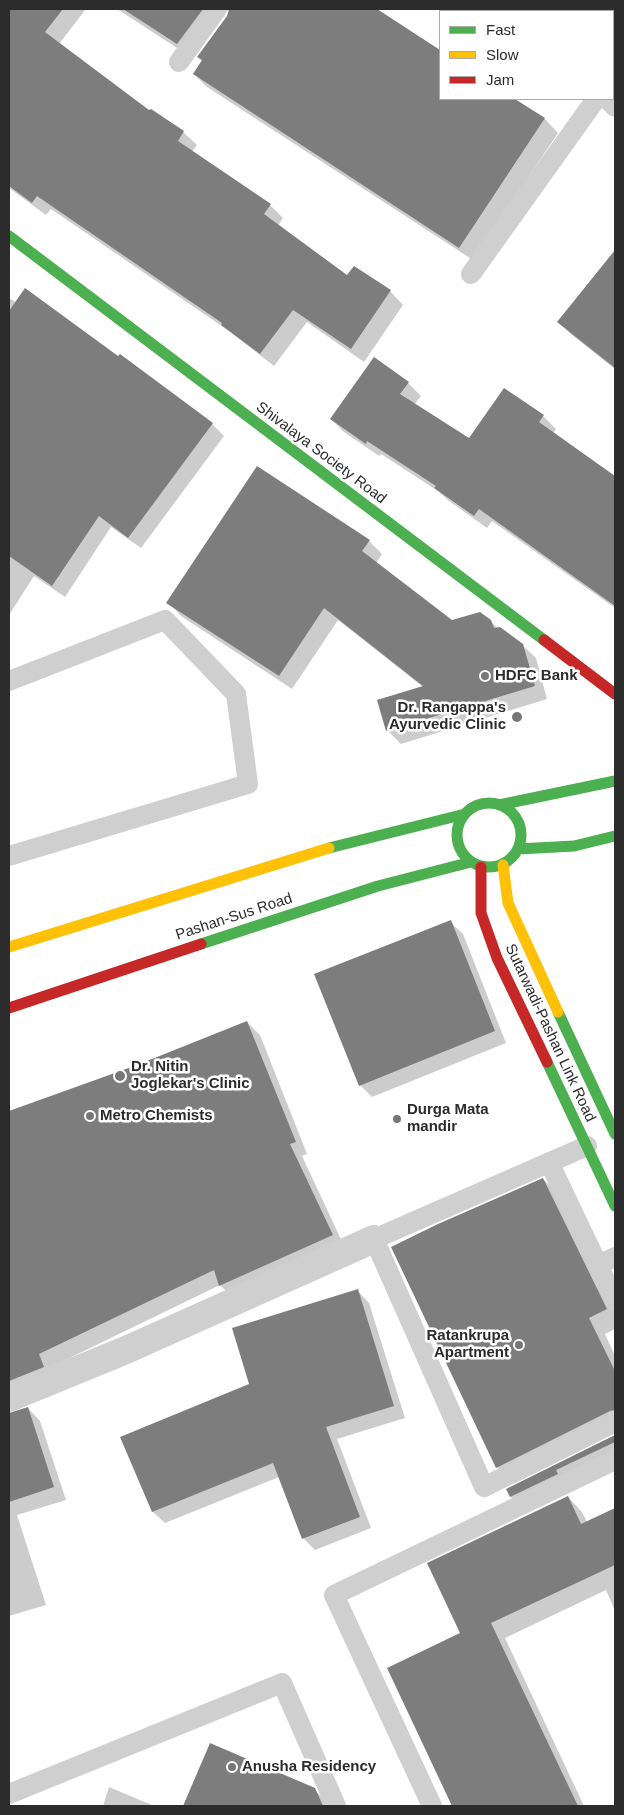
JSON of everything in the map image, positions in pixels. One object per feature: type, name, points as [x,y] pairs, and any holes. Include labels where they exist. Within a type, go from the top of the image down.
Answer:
[{"type":"street","name":"Shivalaya Society Road","points":[[9,236],[615,694]]},
{"type":"street","points":[[499,805],[517,819],[521,828],[518,849],[512,858],[503,865],[492,867],[476,864],[463,854],[458,844],[457,834],[460,822],[465,814],[473,808],[482,804],[499,805],[615,781]]},
{"type":"street","points":[[9,947],[315,852],[465,814]]},
{"type":"street","points":[[518,849],[574,846],[615,836]]},
{"type":"street","name":"Pashan-Sus Road","points":[[9,1008],[329,901],[378,886],[476,864]]},
{"type":"street","name":"Sutarwadi-Pashan Link Road","points":[[476,864],[481,913],[497,958],[615,1206]]},
{"type":"street","name":"Sutarwadi-Pashan Link Road","points":[[503,865],[508,903],[615,1134]]},
{"type":"street","points":[[9,1398],[126,1350],[374,1239]]},
{"type":"lane","points":[[179,62],[217,9]]},
{"type":"lane","points":[[471,274],[595,100]]},
{"type":"lane","points":[[9,681],[165,620],[236,694],[248,784],[9,856]]},
{"type":"lane","points":[[587,1146],[374,1239],[484,1487],[615,1422]]},
{"type":"lane","points":[[549,1162],[606,1261],[615,1301]]},
{"type":"lane","points":[[432,1806],[334,1595],[615,1460]]},
{"type":"lane","points":[[9,1794],[282,1683],[336,1806]]},
{"type":"building","points":[[9,9],[63,9],[45,32],[149,110],[151,109],[184,131],[178,141],[271,204],[264,214],[347,275],[354,266],[391,290],[351,349],[293,310],[260,354],[221,325],[222,323],[37,196],[32,203],[9,186]]},
{"type":"building","points":[[123,9],[203,9],[177,44]]},
{"type":"building","points":[[229,9],[377,9],[439,49],[439,100],[517,100],[545,118],[459,248],[193,74],[202,60],[197,57],[227,16]]},
{"type":"building","points":[[615,250],[615,368],[557,322]]},
{"type":"building","points":[[25,288],[118,356],[120,354],[213,423],[128,538],[99,516],[52,586],[9,556],[9,311]]},
{"type":"building","points":[[374,357],[409,382],[400,394],[469,438],[504,388],[544,415],[539,422],[615,476],[615,606],[479,509],[474,516],[434,488],[436,486],[367,441],[366,444],[330,419]]},
{"type":"building","points":[[257,466],[370,540],[362,551],[452,620],[480,612],[491,620],[494,628],[500,627],[523,644],[535,686],[386,731],[377,700],[423,686],[324,608],[279,676],[166,603]]},
{"type":"building","points":[[451,920],[495,1031],[359,1086],[314,974]]},
{"type":"building","points":[[247,1021],[296,1142],[290,1144],[333,1235],[219,1286],[214,1270],[39,1354],[44,1367],[9,1381],[9,1111],[137,1065]]},
{"type":"building","name":"Ratankrupa Apartment","points":[[543,1178],[607,1309],[589,1318],[615,1371],[615,1410],[496,1468],[391,1247],[438,1224]]},
{"type":"building","points":[[358,1289],[394,1406],[326,1427],[360,1517],[302,1539],[273,1463],[152,1512],[120,1437],[249,1384],[232,1328]]},
{"type":"building","points":[[28,1407],[54,1487],[9,1502],[9,1413]]},
{"type":"building","points":[[615,1435],[615,1442],[556,1470],[558,1474],[510,1497],[506,1489]]},
{"type":"building","points":[[568,1496],[581,1524],[615,1508],[615,1565],[491,1623],[578,1806],[452,1806],[387,1668],[460,1633],[427,1563]]},
{"type":"building","name":"Anusha Residency","points":[[210,1743],[315,1788],[323,1806],[183,1806]]},
{"type":"traffic: fast","points":[[9,236],[544,640]]},
{"type":"traffic: fast","points":[[499,805],[615,781]]},
{"type":"traffic: fast","points":[[489,803],[501,806],[512,812],[518,823],[521,835],[518,847],[512,858],[501,864],[489,867],[477,864],[466,858],[460,847],[457,835],[460,823],[466,812],[477,806],[489,803]]},
{"type":"traffic: fast","points":[[329,848],[465,814]]},
{"type":"traffic: fast","points":[[518,849],[574,846],[615,836]]},
{"type":"traffic: fast","points":[[201,944],[378,886],[471,862]]},
{"type":"traffic: fast","points":[[558,1012],[615,1134]]},
{"type":"traffic: fast","points":[[547,1062],[615,1206]]},
{"type":"traffic: slow","points":[[9,947],[329,848]]},
{"type":"traffic: slow","points":[[503,865],[508,903],[558,1012]]},
{"type":"traffic: jam","points":[[544,640],[615,694]]},
{"type":"traffic: jam","points":[[481,867],[481,913],[497,958],[547,1062]]},
{"type":"traffic: jam","points":[[9,1008],[201,944]]},
{"type":"place","name":"HDFC Bank","points":[[485,676]]},
{"type":"place","name":"Dr. Rangappa's Ayurvedic Clinic","points":[[517,717]]},
{"type":"place","name":"Dr. Nitin Joglekar's Clinic","points":[[120,1076]]},
{"type":"place","name":"Metro Chemists","points":[[90,1116]]},
{"type":"place","name":"Durga Mata mandir","points":[[397,1119]]},
{"type":"place","name":"Ratankrupa Apartment","points":[[519,1345]]},
{"type":"place","name":"Anusha Residency","points":[[232,1767]]}]
